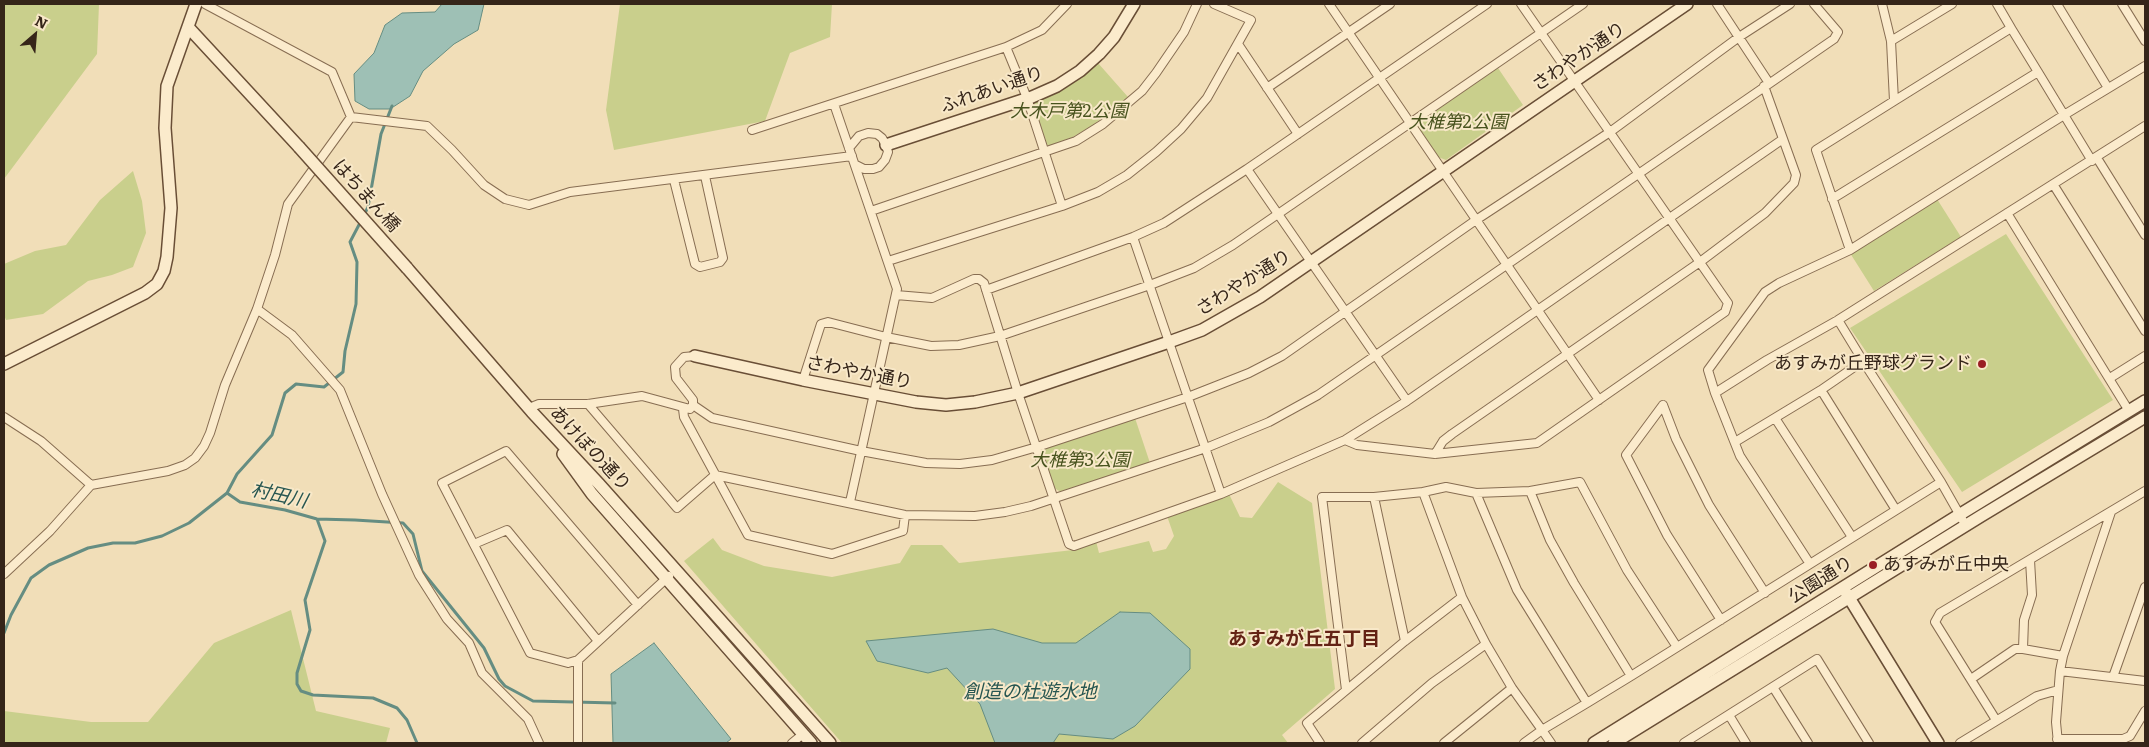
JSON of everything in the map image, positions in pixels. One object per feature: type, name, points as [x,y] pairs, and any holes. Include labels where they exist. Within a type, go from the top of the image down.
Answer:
[{"type":"street","points":[[4,364],[145,294],[157,284],[164,271],[171,208],[165,128],[167,86],[196,4]]},
{"type":"street","points":[[206,4],[332,72],[351,116]]},
{"type":"street","points":[[752,130],[1006,47],[1042,30],[1067,4]]},
{"type":"street","name":"ふれあい通り","points":[[886,145],[1027,98],[1057,86],[1080,71],[1114,37],[1134,4]]},
{"type":"street","points":[[871,212],[1076,141],[1096,128],[1142,91],[1184,32],[1197,4]]},
{"type":"street","points":[[888,261],[1062,206],[1098,192],[1127,175],[1181,129],[1206,98],[1251,20],[1214,4]]},
{"type":"street","points":[[1329,4],[1598,400]]},
{"type":"street","points":[[1267,88],[1390,4]]},
{"type":"street","points":[[986,290],[1133,237],[1164,223],[1248,169],[1487,4]]},
{"type":"street","points":[[1345,440],[1357,445],[1435,454],[1537,443],[1724,312],[1728,304],[1521,4]]},
{"type":"street","points":[[803,380],[821,324],[828,322],[931,346],[959,345],[1000,336],[1194,268],[1233,245],[1583,4]]},
{"type":"street","name":"さわやか通り","points":[[695,356],[873,394],[916,402],[946,405],[975,402],[1018,392],[1169,342],[1202,330],[1233,314],[1687,4]]},
{"type":"street","points":[[1435,454],[1443,441],[1452,434],[1700,262],[1765,212],[1794,183],[1796,175],[1766,84],[1739,36],[1717,4]]},
{"type":"street","points":[[695,356],[684,357],[675,367],[676,378],[693,400],[694,405],[712,418],[860,451],[926,463],[960,464],[992,460],[1037,447],[1188,397],[1249,374],[1282,356],[1476,220],[1610,132],[1739,36],[1790,4]]},
{"type":"street","points":[[715,475],[906,515],[975,516],[1005,512],[1054,498],[1206,448],[1269,422],[1310,400],[1376,356],[1834,38],[1838,32],[1814,4]]},
{"type":"street","points":[[1882,4],[1891,41],[1894,101]]},
{"type":"street","points":[[1891,41],[1952,4]]},
{"type":"street","points":[[1997,4],[2064,115],[2145,235]]},
{"type":"street","points":[[2057,4],[2108,88]]},
{"type":"street","points":[[2122,4],[2145,42]]},
{"type":"street","name":"はちまん橋","points":[[188,27],[299,147],[531,410]]},
{"type":"street","points":[[1850,250],[1816,150],[2011,28]]},
{"type":"street","points":[[1238,44],[1298,134]]},
{"type":"street","points":[[1006,47],[1027,98],[1062,206]]},
{"type":"street","points":[[1810,564],[1740,456],[1708,370],[1765,292],[1779,283],[1850,250],[2145,66]]},
{"type":"street","points":[[1832,199],[2038,72]]},
{"type":"street","points":[[834,104],[897,289],[850,502]]},
{"type":"street","points":[[351,116],[427,126],[484,185],[505,199],[529,205],[570,192],[852,156]]},
{"type":"street","points":[[4,574],[50,531],[91,485],[168,471],[185,465],[195,458],[210,433],[225,385],[257,309],[288,204],[351,116]]},
{"type":"street","points":[[1715,393],[1767,360],[1838,320],[2007,212],[2144,128]]},
{"type":"street","points":[[849,148],[859,136],[868,133],[877,134],[886,145],[888,152],[885,160],[879,167],[864,169],[856,165]]},
{"type":"street","points":[[896,295],[932,298],[974,279],[979,279],[984,283],[1018,392],[1069,544],[1072,546],[1221,494],[1345,440],[1407,401],[1783,139]]},
{"type":"street","points":[[1248,169],[1407,401]]},
{"type":"street","points":[[674,180],[695,264],[700,267],[720,262],[723,258],[705,176]]},
{"type":"street","points":[[2053,184],[2145,331]]},
{"type":"street","points":[[2007,212],[2130,411]]},
{"type":"street","points":[[1133,237],[1221,494]]},
{"type":"street","points":[[257,309],[292,334],[340,390],[382,494],[420,575],[447,619],[470,643],[482,672],[528,719],[539,743]]},
{"type":"street","points":[[1838,320],[1941,482],[1966,526]]},
{"type":"street","points":[[2110,378],[2145,356]]},
{"type":"street","points":[[1735,442],[1821,390],[1863,360]]},
{"type":"street","points":[[1821,390],[1896,510]]},
{"type":"street","points":[[531,410],[539,404],[588,404],[642,396],[683,409],[690,409],[694,405]]},
{"type":"street","name":"公園通り","points":[[1594,743],[2145,401]]},
{"type":"street","points":[[588,404],[677,508],[715,475]]},
{"type":"street","points":[[1721,620],[1667,535],[1626,455],[1663,405],[1676,439],[1709,504],[1765,593]]},
{"type":"street","points":[[683,409],[684,417],[748,535],[832,554],[903,531],[906,515]]},
{"type":"street","name":"あけぼの通り","points":[[531,410],[830,743]]},
{"type":"street","name":"あけぼの通り","points":[[531,410],[592,494],[811,743]]},
{"type":"street","name":"公園通り","points":[[1614,743],[2145,416]]},
{"type":"street","points":[[4,417],[41,440],[91,485]]},
{"type":"street","points":[[1775,418],[1852,537]]},
{"type":"street","points":[[638,605],[506,452],[442,482],[530,653],[568,663],[578,660],[638,605],[666,578],[676,570]]},
{"type":"street","points":[[1346,690],[1322,497],[1374,497],[1423,492],[1446,487],[1476,493],[1530,491],[1580,482],[1627,570],[1678,647]]},
{"type":"street","points":[[1524,743],[1941,482]]},
{"type":"street","points":[[1996,720],[1935,622],[1940,613],[2145,490]]},
{"type":"street","points":[[1530,491],[1550,540],[1574,583],[1632,676]]},
{"type":"street","points":[[1423,492],[1462,597],[1486,644],[1512,688],[1551,743]]},
{"type":"street","points":[[1476,493],[1517,590],[1587,703]]},
{"type":"street","points":[[1374,497],[1405,641]]},
{"type":"street","points":[[2111,512],[2063,656],[2058,690],[2058,741],[2122,739],[2130,736],[2145,711]]},
{"type":"street","points":[[474,544],[507,530],[598,641]]},
{"type":"street","points":[[2023,649],[2024,620],[2032,595],[2030,560]]},
{"type":"street","points":[[1843,587],[1938,743]]},
{"type":"street","points":[[2113,677],[2142,607],[2145,587]]},
{"type":"street","points":[[1320,743],[1307,723],[1405,641],[1462,597]]},
{"type":"street","points":[[1362,743],[1432,683],[1486,644]]},
{"type":"street","points":[[1971,679],[2016,649],[2063,656]]},
{"type":"street","points":[[1684,743],[1817,659],[1869,743]]},
{"type":"street","points":[[578,660],[578,743]]},
{"type":"street","points":[[2060,671],[2145,681]]},
{"type":"street","points":[[1773,686],[1808,743]]},
{"type":"street","points":[[1444,743],[1512,688]]},
{"type":"street","points":[[1960,743],[2037,696],[2058,690]]},
{"type":"street","points":[[1729,715],[1746,743]]},
{"type":"street","points":[[792,743],[803,734]]},
{"type":"green space","points":[[4,4],[99,4],[97,54],[4,179]]},
{"type":"green space","points":[[620,4],[832,4],[830,37],[790,53],[765,121],[614,150],[606,110]]},
{"type":"green space","name":"大木戸第2公園","points":[[1098,63],[1128,97],[1092,126],[1071,138],[1049,146],[1045,143],[1032,106],[1034,101],[1069,86]]},
{"type":"green space","name":"大椎第2公園","points":[[1498,68],[1523,105],[1446,160],[1438,157],[1418,128],[1418,123]]},
{"type":"green space","points":[[133,171],[142,201],[146,233],[133,267],[88,281],[43,314],[6,320],[4,315],[4,264],[35,251],[66,245],[100,200]]},
{"type":"green space","points":[[1937,199],[1961,237],[1874,291],[1850,253]]},
{"type":"green space","name":"あすみが丘野球グランド","points":[[2006,234],[2113,400],[1962,492],[1850,328]]},
{"type":"green space","name":"大椎第3公園","points":[[1135,418],[1150,463],[1061,492],[1054,488],[1042,454],[1044,448]]},
{"type":"green space","points":[[1278,482],[1312,503],[1335,689],[1282,735],[1288,743],[842,743],[684,561],[713,538],[722,550],[764,566],[832,577],[900,563],[911,545],[942,545],[959,563],[1073,550],[1096,541],[1099,553],[1149,541],[1153,552],[1166,549],[1174,536],[1167,516],[1229,494],[1240,517],[1252,518]]},
{"type":"green space","points":[[291,610],[316,711],[390,728],[386,743],[4,743],[4,711],[91,722],[148,722],[214,643]]},
{"type":"water","points":[[442,4],[484,4],[478,30],[454,44],[423,71],[410,96],[390,109],[369,109],[355,101],[354,74],[374,53],[385,25],[402,13],[435,12]]},
{"type":"water","name":"創造の杜遊水地","points":[[1120,612],[1150,613],[1190,649],[1190,669],[1135,726],[1113,739],[1059,734],[1053,743],[995,743],[980,704],[947,668],[928,673],[877,661],[866,641],[993,629],[1042,643],[1076,643]]},
{"type":"water","points":[[654,643],[731,739],[726,743],[613,743],[611,674]]},
{"type":"waterway","points":[[364,215],[368,207],[381,134],[392,106]]},
{"type":"waterway","points":[[4,633],[11,615],[31,578],[49,565],[88,548],[113,543],[135,543],[162,536],[189,523],[227,493],[237,474],[272,435],[285,393],[296,384],[324,387],[343,372],[345,351],[356,304],[357,262],[350,242],[361,221]]},
{"type":"waterway","points":[[227,493],[240,502],[285,510],[317,519],[403,523],[413,534],[422,571],[484,648],[499,679],[505,686],[533,701],[615,703]]},
{"type":"waterway","name":"村田川","points":[[317,519],[325,541],[305,600],[310,630],[297,673],[297,684],[301,691],[313,695],[373,698],[397,708],[407,720],[417,743]]},
{"type":"place","name":"あすみが丘野球グランド","points":[[1982,364]]},
{"type":"place","name":"あすみが丘中央","points":[[1873,565]]},
{"type":"district","name":"あすみが丘五丁目","points":[[1304,639]]}]
